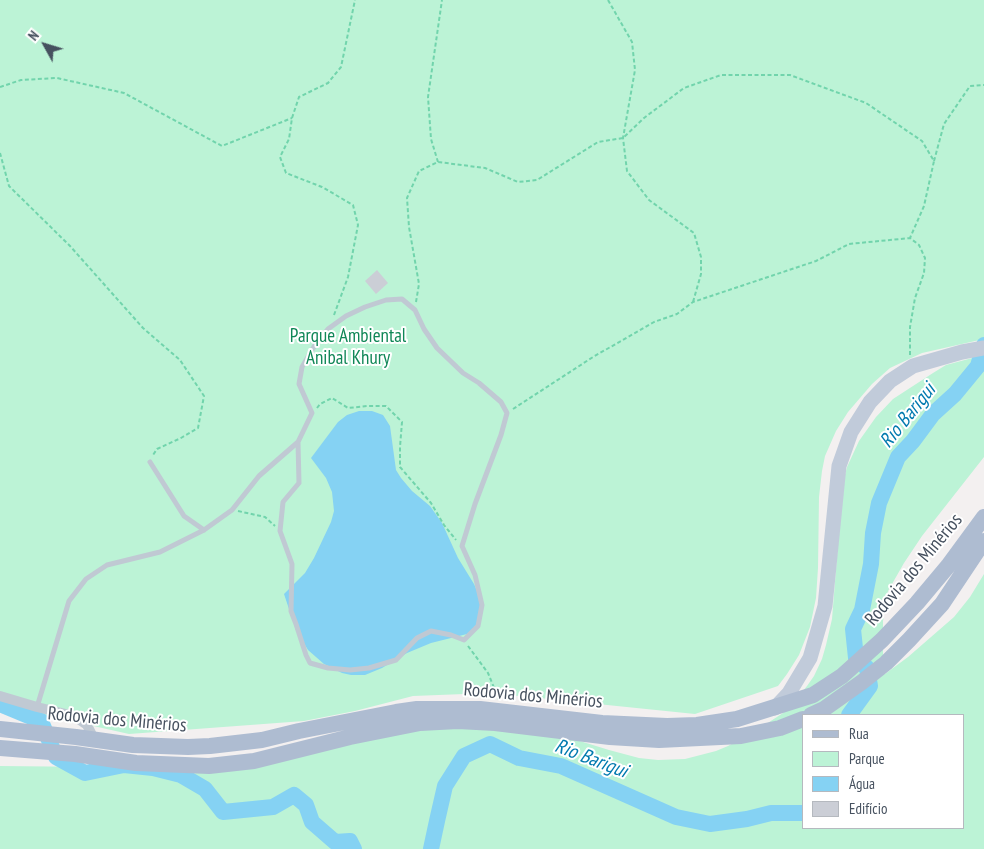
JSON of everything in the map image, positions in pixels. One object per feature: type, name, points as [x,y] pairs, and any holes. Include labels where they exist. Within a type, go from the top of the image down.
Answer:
[{"type":"main road","points":[[775,708],[789,692],[810,658],[825,606],[839,466],[851,432],[870,402],[890,382],[913,366],[962,352],[984,348]]},
{"type":"main road","name":"Rodovia dos Minérios","points":[[0,729],[133,745],[188,747],[262,740],[410,710],[503,711],[602,723],[667,726],[697,725],[737,719],[813,695],[842,676],[882,640],[934,584],[984,517]]},
{"type":"main road","name":"Rodovia dos Minérios","points":[[813,714],[844,695],[886,663],[928,621],[942,604],[984,541]]},
{"type":"main road","name":"Rodovia dos Minérios","points":[[0,748],[75,754],[136,762],[209,766],[254,761],[350,737],[420,723],[458,721],[494,723],[610,737],[659,740],[741,736],[780,728],[802,719]]},
{"type":"street","points":[[0,696],[74,716],[87,725],[94,739]]},
{"type":"lane","points":[[37,707],[69,601],[86,579],[107,565],[160,552],[204,530],[232,510],[259,476],[298,442],[312,413],[299,384],[302,367],[315,345],[328,329],[346,316],[386,300],[402,299],[415,310],[424,329],[437,348],[463,373],[479,383],[501,402],[507,413],[462,546],[475,575],[482,606],[478,626],[464,640],[451,634],[431,631],[417,638],[396,660],[369,668],[350,670],[328,668],[310,662],[291,611],[292,564],[280,531],[283,502],[299,483],[298,442]]},
{"type":"lane","points":[[150,462],[184,516],[204,530]]},
{"type":"path","points":[[328,329],[348,277],[358,225],[353,205],[322,187],[286,173],[280,157],[288,139],[299,97],[328,83],[341,67],[355,0]]},
{"type":"path","points":[[438,162],[431,139],[428,97],[442,0]]},
{"type":"path","points":[[608,0],[632,42],[635,70],[623,138],[627,171],[649,200],[694,233],[701,257],[701,274],[693,302]]},
{"type":"path","points":[[415,310],[418,284],[409,227],[407,198],[419,171],[438,162],[485,168],[518,182],[537,180],[598,142],[623,138],[644,118],[684,88],[721,75],[790,75],[866,103],[922,141],[934,161]]},
{"type":"path","points":[[0,87],[21,80],[57,78],[124,93],[222,146],[292,118]]},
{"type":"path","points":[[910,238],[924,206],[944,124],[970,86],[984,85]]},
{"type":"path","points":[[0,153],[10,186],[70,246],[144,328],[180,360],[204,396],[198,428],[157,449],[150,462]]},
{"type":"path","points":[[507,413],[593,357],[654,322],[677,314],[693,302],[816,261],[849,244],[910,238],[919,245],[925,258],[924,272],[915,298],[910,327],[910,351],[913,366]]},
{"type":"path","points":[[312,413],[320,404],[332,398],[348,408],[386,406],[402,422],[400,468],[431,503],[452,537],[462,546]]},
{"type":"path","points":[[232,510],[265,518],[280,531]]},
{"type":"path","points":[[464,640],[488,673],[503,711]]},
{"type":"green space","name":"Parque Ambiental Anibal Khury","points":[[0,0],[984,0],[984,339],[922,353],[890,368],[872,384],[848,412],[836,431],[825,456],[822,471],[819,497],[816,598],[810,627],[799,655],[778,686],[695,714],[490,693],[413,696],[355,711],[304,721],[129,734],[0,705]]},
{"type":"green space","points":[[984,356],[984,457],[922,536],[888,591],[883,621],[883,666],[885,674],[908,657],[954,617],[970,597],[984,574],[984,849],[0,849],[0,766],[198,768],[397,733],[485,723],[557,734],[639,758],[658,760],[685,759],[728,746],[783,713],[814,676],[822,659],[832,619],[843,482],[847,467],[859,441],[876,417],[893,399],[946,365]]},
{"type":"water","points":[[359,411],[372,411],[383,415],[390,426],[396,470],[412,491],[430,506],[442,523],[458,558],[474,584],[480,598],[481,611],[476,626],[467,634],[431,643],[365,675],[351,675],[342,673],[324,664],[308,650],[296,630],[284,594],[305,573],[331,522],[334,511],[332,492],[326,478],[311,458],[338,422],[347,415]]},
{"type":"building","points":[[377,270],[388,283],[376,294],[365,281]]},
{"type":"waterway","name":"Rio Barigui","points":[[850,714],[870,686],[867,668],[856,658],[853,629],[862,610],[871,564],[873,533],[879,503],[898,457],[913,441],[933,414],[955,394],[978,366],[984,345]]},
{"type":"waterway","name":"Rio Barigui","points":[[0,704],[41,721],[56,757],[85,773],[124,765],[153,768],[181,775],[205,789],[223,812],[273,807],[294,795],[306,805],[312,822],[335,842],[350,841],[354,849]]},
{"type":"waterway","name":"Rio Barigui","points":[[431,849],[445,786],[464,756],[490,744],[519,758],[561,766],[676,817],[710,824],[747,819],[771,813],[802,813]]}]
